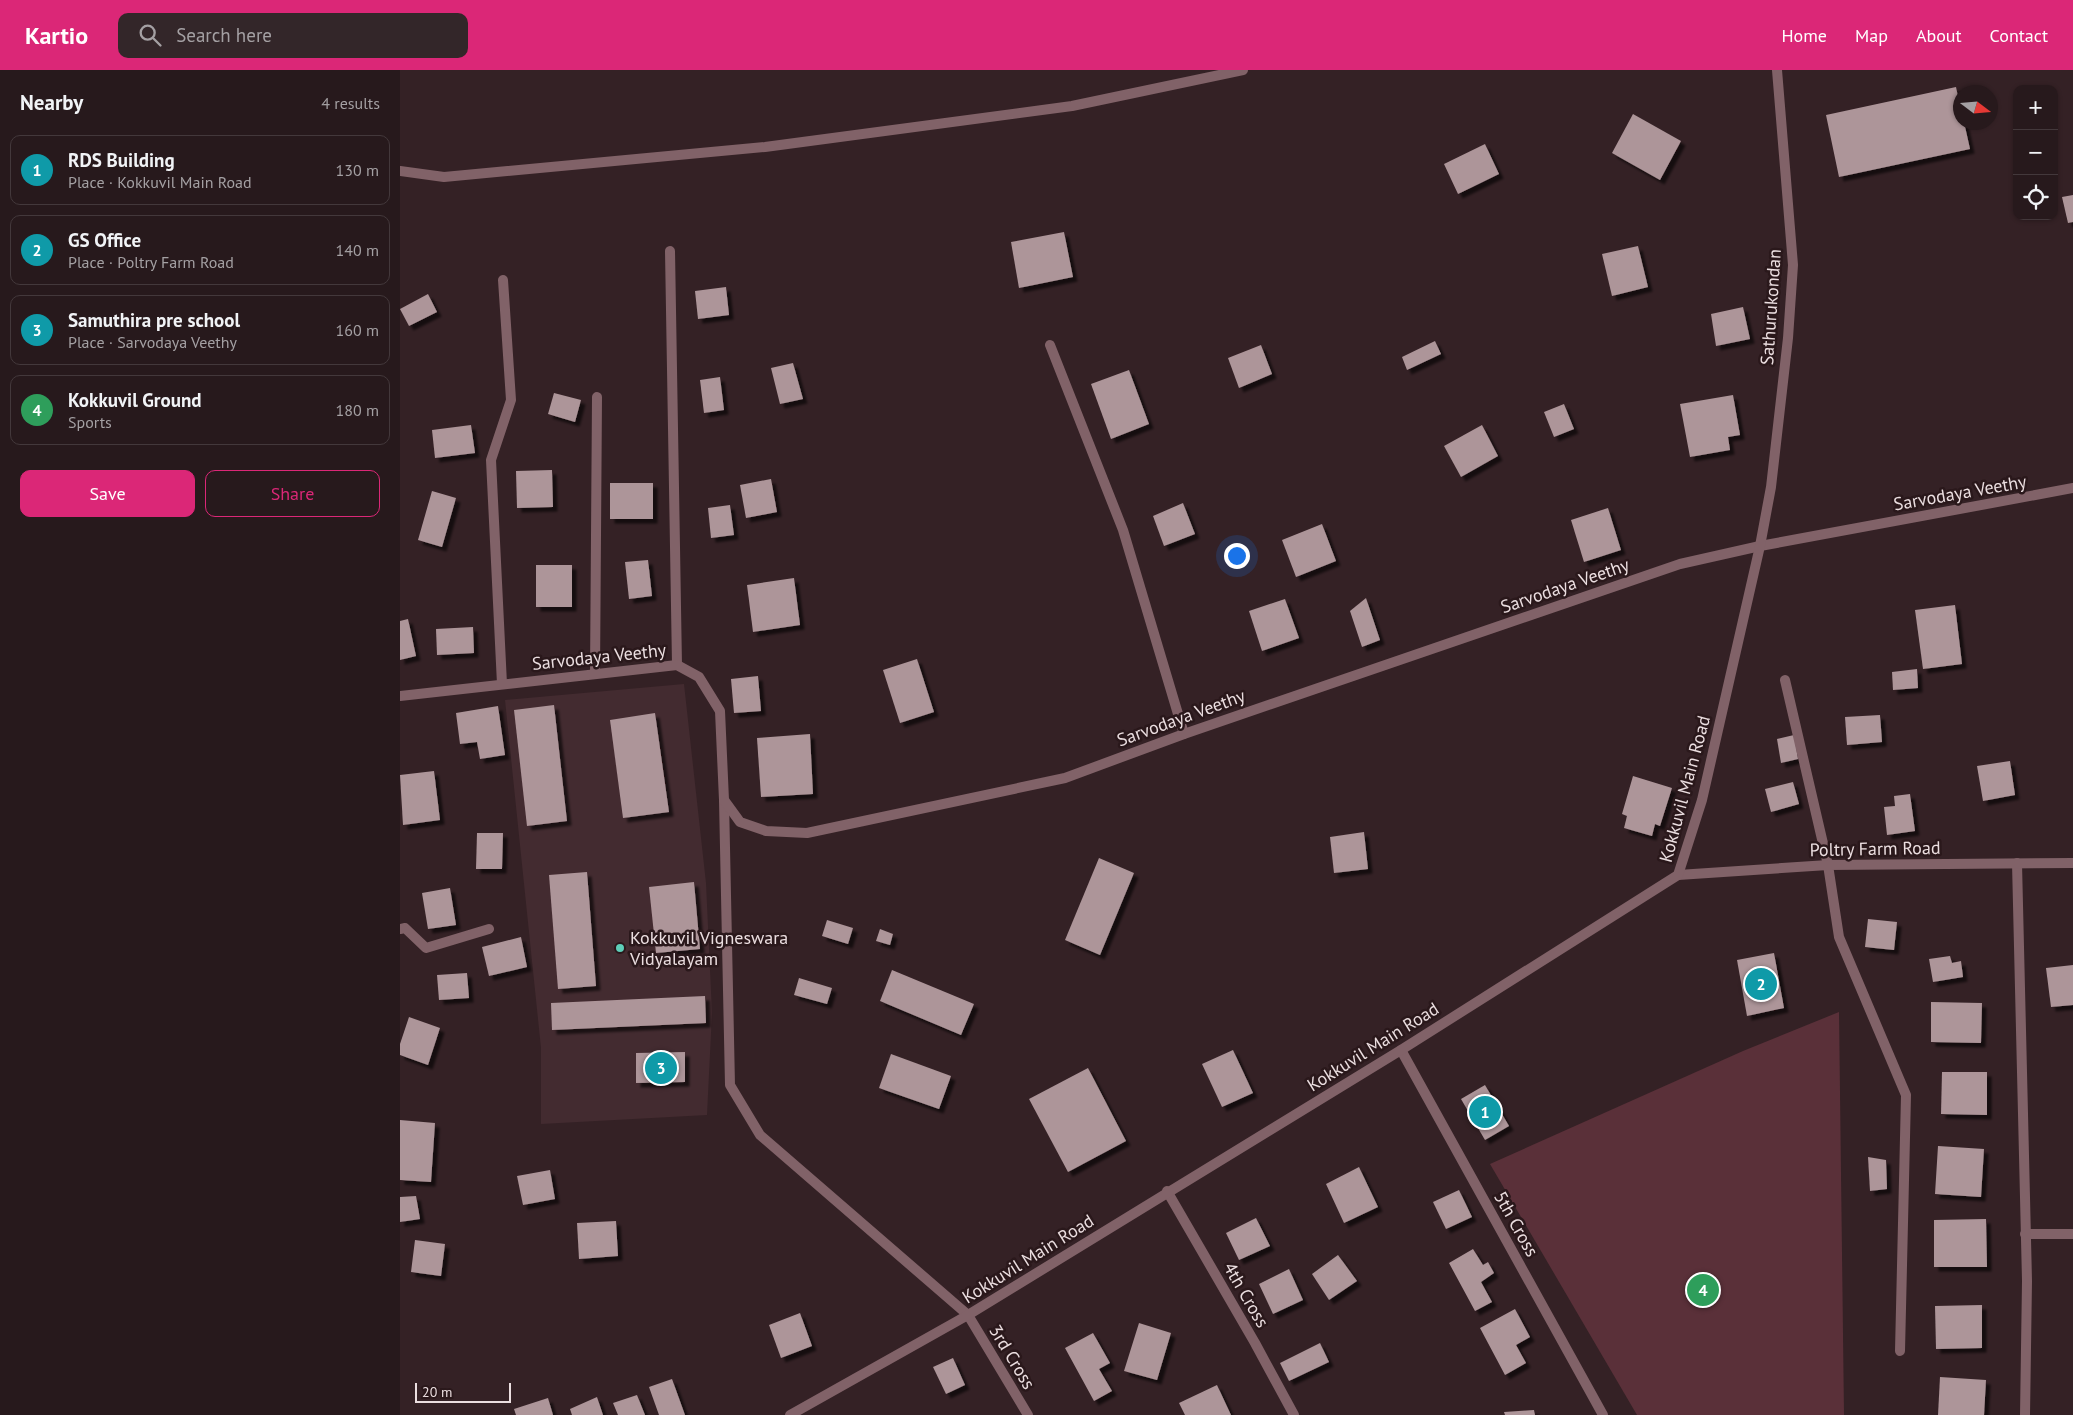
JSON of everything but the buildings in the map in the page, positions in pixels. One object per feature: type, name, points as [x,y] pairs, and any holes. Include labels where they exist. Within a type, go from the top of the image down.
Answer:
[{"type":"street","points":[[400,171],[444,177],[765,146],[1072,106],[1243,70]]},
{"type":"street","name":"Sathurukondan","points":[[1760,546],[1771,487],[1788,338],[1793,265],[1778,70]]},
{"type":"street","points":[[670,251],[677,665]]},
{"type":"street","points":[[502,684],[491,460],[511,400],[503,280]]},
{"type":"street","points":[[1050,345],[1123,530],[1184,734]]},
{"type":"street","points":[[595,674],[597,397]]},
{"type":"street","name":"Sarvodaya Veethy","points":[[400,696],[677,665],[699,677],[720,711],[724,800],[740,822],[766,831],[807,833],[1065,778],[1184,734],[1680,564],[1760,546],[2073,488]]},
{"type":"street","name":"Kokkuvil Main Road","points":[[790,1415],[968,1315],[1401,1050],[1678,875],[1702,800],[1760,546]]},
{"type":"street","points":[[1785,680],[1828,865],[1839,937],[1906,1095],[1900,1351]]},
{"type":"street","name":"3rd Cross","points":[[724,800],[730,1085],[760,1135],[968,1315],[1028,1415]]},
{"type":"street","points":[[2017,863],[2027,1281],[2026,1415]]},
{"type":"street","name":"Poltry Farm Road","points":[[1678,875],[1828,865],[2073,863]]},
{"type":"street","points":[[400,929],[405,928],[426,948],[489,929]]},
{"type":"street","name":"5th Cross","points":[[1401,1050],[1603,1415]]},
{"type":"street","name":"4th Cross","points":[[1168,1191],[1294,1415]]},
{"type":"street","points":[[2026,1234],[2073,1234]]},
{"type":"shaded area","name":"Kokkuvil Vigneswara Vidyalayam","points":[[684,684],[706,883],[712,1013],[707,1115],[541,1124],[541,1048],[505,700]]},
{"type":"shaded area","points":[[1839,1012],[1844,1415],[1637,1415],[1490,1164],[1743,1051]]},
{"type":"place","name":"Kokkuvil Vigneswara Vidyalayam","points":[[620,948]]},
{"type":"place","name":"GS Office","points":[[1761,984]]},
{"type":"place","name":"Samuthira pre school","points":[[661,1068]]},
{"type":"place","name":"RDS Building","points":[[1485,1112]]},
{"type":"place","name":"Kokkuvil Ground","points":[[1703,1290]]}]
